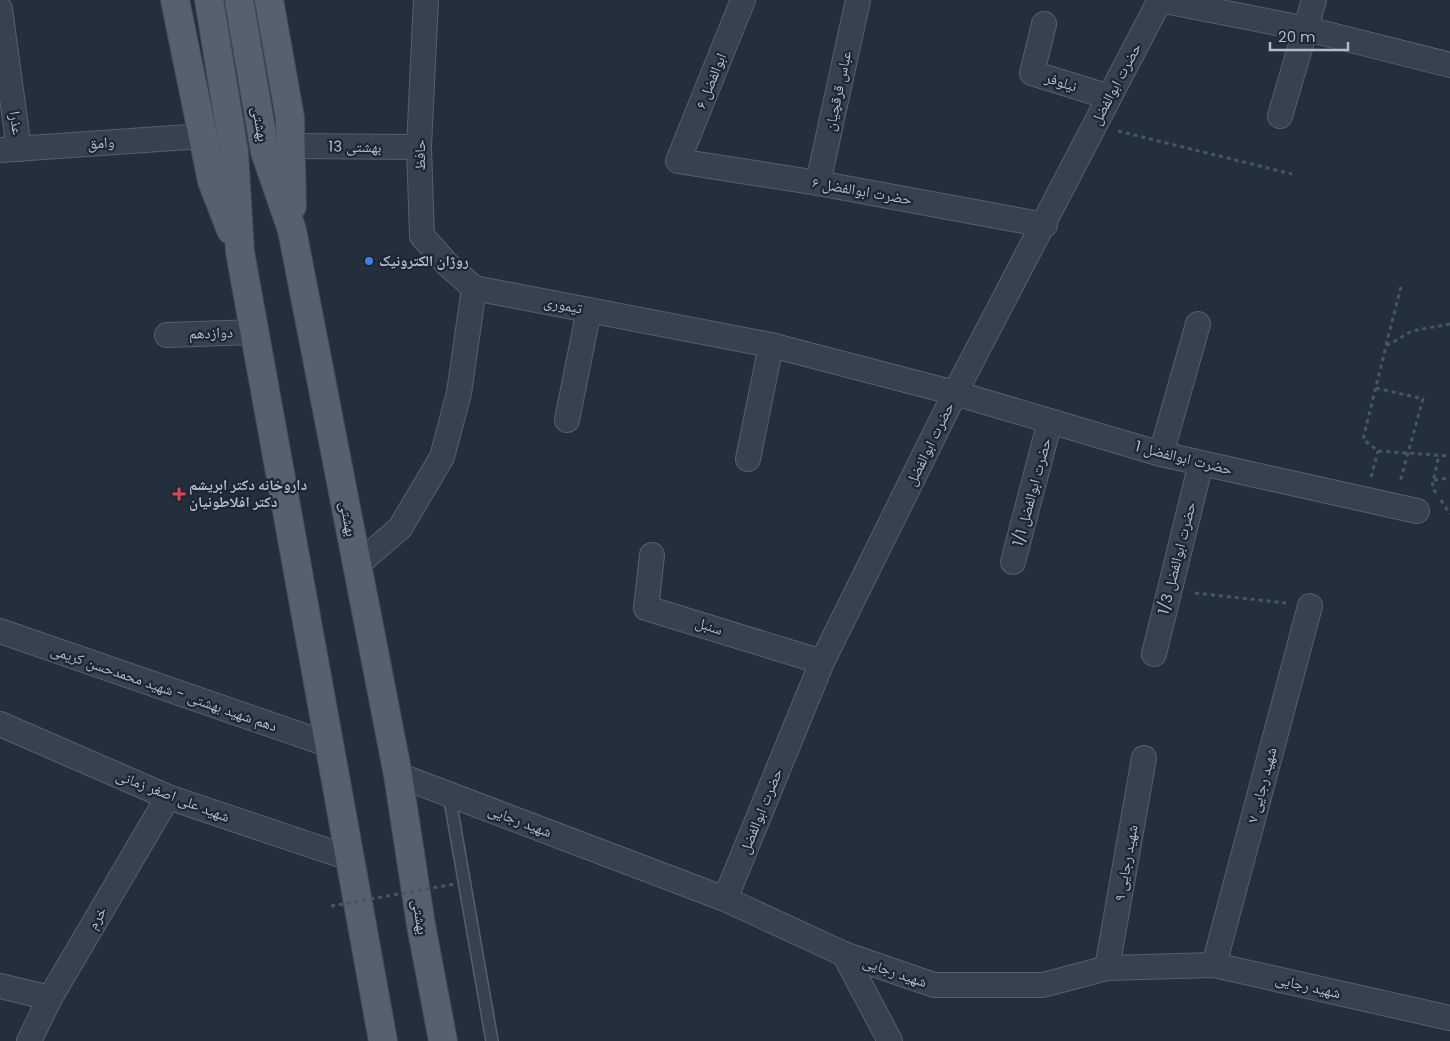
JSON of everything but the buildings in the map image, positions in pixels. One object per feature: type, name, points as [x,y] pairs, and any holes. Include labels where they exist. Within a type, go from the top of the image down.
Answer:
[{"type":"main road","points":[[175,0],[212,182],[240,252]]},
{"type":"main road","name":"بهشتی","points":[[209,0],[234,152],[240,252],[327,744],[383,1041]]},
{"type":"main road","name":"بهشتی","points":[[239,0],[265,152],[292,230],[398,775],[420,925],[443,1041]]},
{"type":"main road","points":[[269,0],[290,118],[292,230]]},
{"type":"street","name":"حافظ","points":[[426,0],[419,148],[422,236],[447,264],[474,288]]},
{"type":"street","name":"ابوالفضل ۶","points":[[678,161],[743,0]]},
{"type":"street","name":"عباس قرقچیان","points":[[818,183],[858,0]]},
{"type":"street","points":[[1160,0],[1307,29],[1450,65]]},
{"type":"street","name":"حضرت ابوالفضل","points":[[725,899],[822,662],[955,393],[1160,0]]},
{"type":"street","points":[[1280,116],[1314,0]]},
{"type":"street","name":"عذرا","points":[[0,9],[10,150]]},
{"type":"street","name":"نیلوفر","points":[[1044,24],[1032,73],[1109,97]]},
{"type":"street","name":"وامق","points":[[10,150],[203,136]]},
{"type":"street","name":"بهشتی 13","points":[[291,146],[419,148]]},
{"type":"street","name":"حضرت ابوالفضل ۶","points":[[678,161],[818,183],[1044,225]]},
{"type":"street","points":[[357,565],[400,528],[442,457],[459,393],[474,288]]},
{"type":"street","name":"تیموری","points":[[474,288],[771,345],[955,393]]},
{"type":"street","points":[[567,420],[589,310]]},
{"type":"street","points":[[1162,454],[1198,324]]},
{"type":"street","name":"دوازدهم","points":[[167,335],[255,332]]},
{"type":"street","points":[[748,459],[771,345]]},
{"type":"street","name":"حضرت ابوالفضل 1","points":[[955,393],[1162,454],[1417,511]]},
{"type":"street","name":"حضرت ابوالفضل 1/1","points":[[1013,562],[1050,421]]},
{"type":"street","name":"حضرت ابوالفضل 1/3","points":[[1154,654],[1201,463]]},
{"type":"street","name":"سنبل","points":[[652,555],[646,608],[822,662]]},
{"type":"street","name":"شهید رجایی ۷","points":[[1214,965],[1310,606]]},
{"type":"street","name":"دهم شهید بهشتی - شهید محمدحسن کریمی","points":[[0,632],[327,744]]},
{"type":"street","name":"شهید علی اصغر زمانی","points":[[0,724],[168,797],[349,858]]},
{"type":"street","name":"شهید رجایی ۹","points":[[1107,968],[1144,758]]},
{"type":"street","name":"شهید رجایی","points":[[398,775],[725,899],[844,954],[934,985],[1043,984],[1107,968],[1214,965],[1450,1018]]},
{"type":"street","name":"خرم","points":[[29,1041],[50,998],[168,797]]},
{"type":"street","points":[[844,954],[890,1041]]},
{"type":"street","points":[[0,986],[50,998]]},
{"type":"lane","points":[[448,794],[492,1041]]},
{"type":"path","points":[[1094,125],[1292,174]]},
{"type":"path","points":[[1402,287],[1363,439],[1378,451],[1450,456]]},
{"type":"path","points":[[1386,346],[1412,332],[1450,324]]},
{"type":"path","points":[[1376,388],[1423,400],[1400,483]]},
{"type":"path","points":[[1439,455],[1432,487],[1450,514]]},
{"type":"path","points":[[1434,480],[1450,478]]},
{"type":"path","points":[[1169,591],[1310,606]]},
{"type":"path","points":[[331,906],[455,884]]},
{"type":"place","name":"روژان الکترونیک","points":[[369,261]]},
{"type":"place","name":"داروخانه دکتر ابریشم دکتر افلاطونیان","points":[[179,494]]}]
